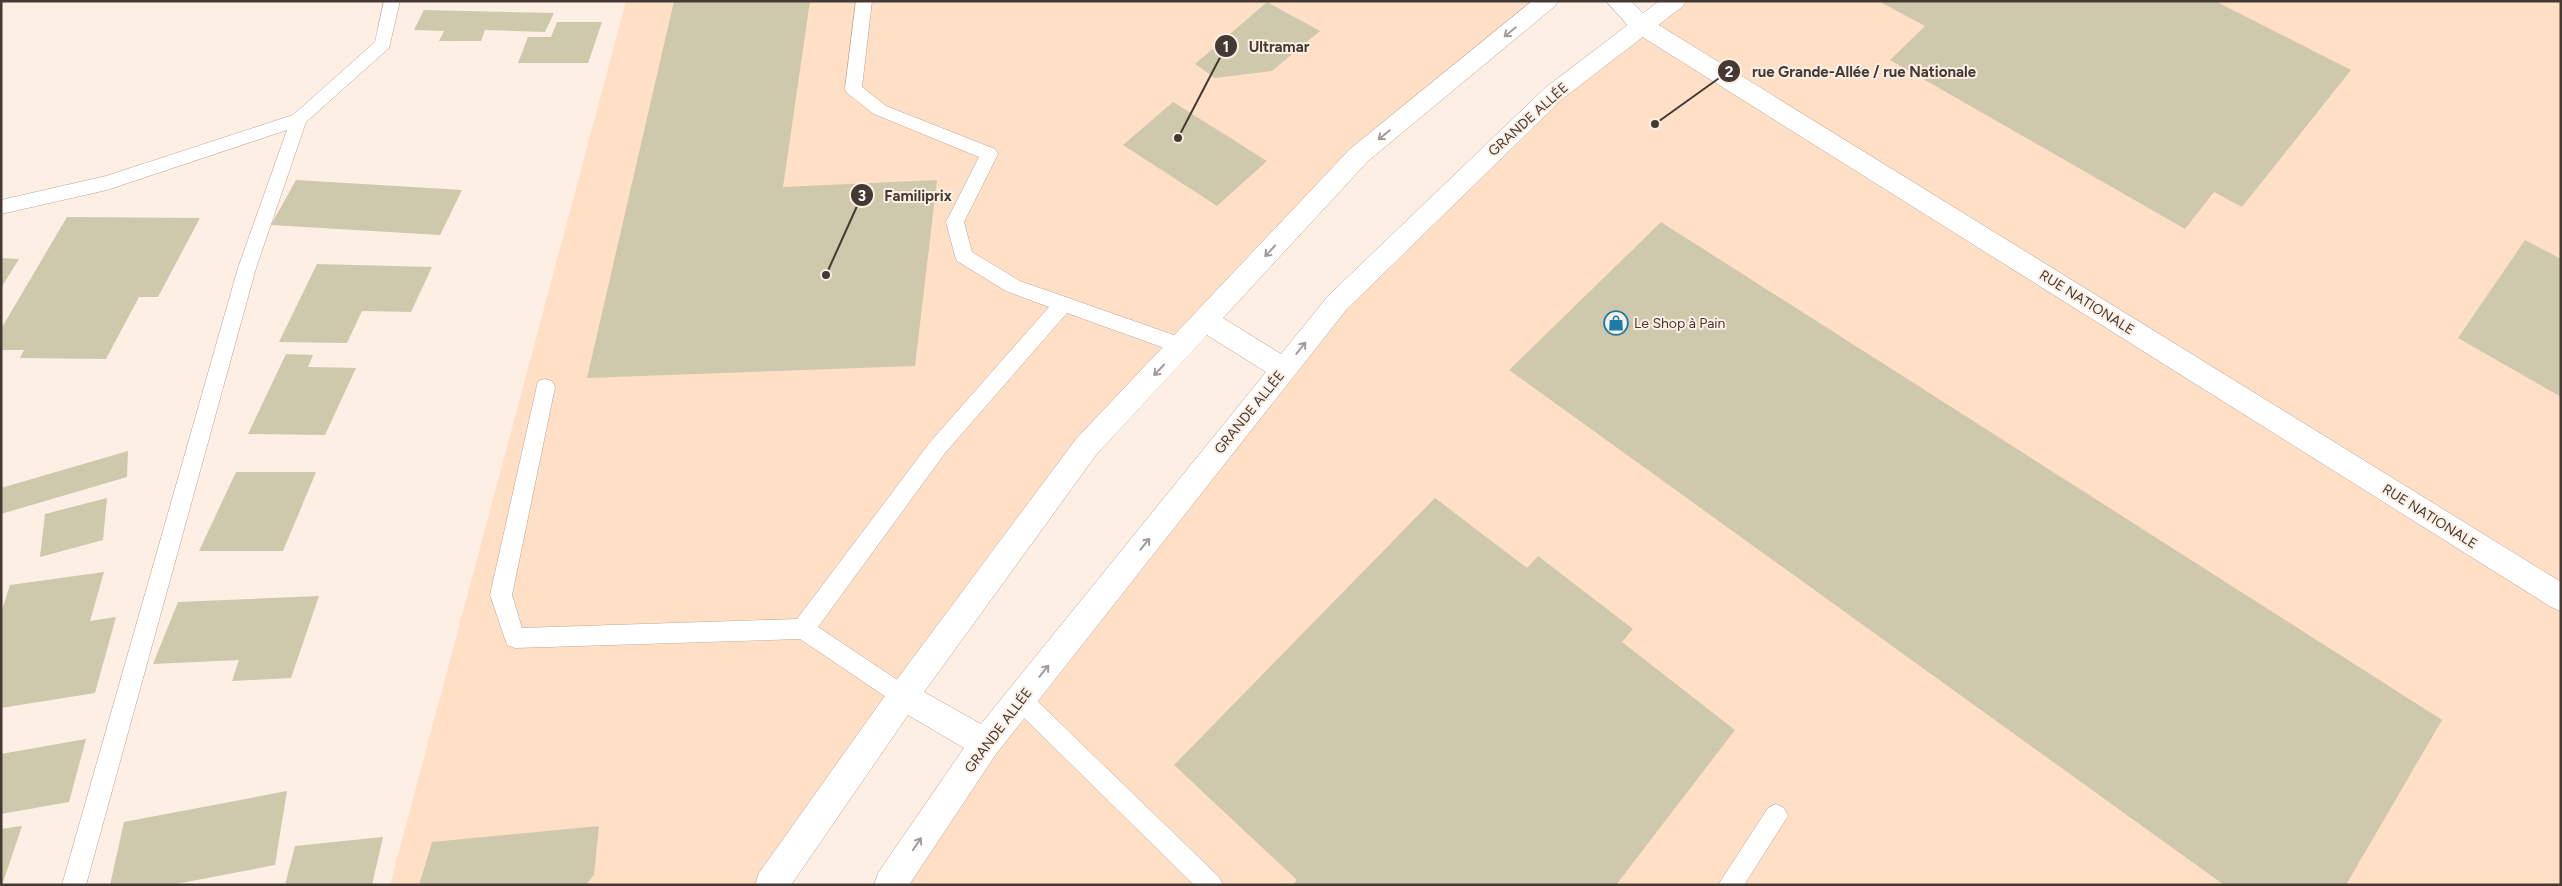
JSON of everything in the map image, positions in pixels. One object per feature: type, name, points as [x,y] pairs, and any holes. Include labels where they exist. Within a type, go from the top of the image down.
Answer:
[{"type":"street","points":[[771,885],[903,696],[1086,448],[1359,155],[1547,1]]},
{"type":"street","name":"RUE NATIONALE","points":[[1616,1],[1641,25],[2561,598]]},
{"type":"street","name":"GRANDE ALLÉE","points":[[890,885],[985,743],[1337,303],[1553,94],[1641,25],[1675,1]]},
{"type":"street","points":[[1206,320],[1284,369]]},
{"type":"street","points":[[903,696],[985,743]]},
{"type":"lane","points":[[1,207],[107,183],[299,119],[383,44],[392,1]]},
{"type":"lane","points":[[864,1],[853,89],[880,110],[989,154],[955,222],[964,256],[1013,286],[1181,346]]},
{"type":"lane","points":[[74,885],[247,268],[299,119]]},
{"type":"lane","points":[[803,629],[938,447],[1063,304]]},
{"type":"lane","points":[[545,387],[501,595],[516,638],[803,629],[903,696]]},
{"type":"lane","points":[[1021,700],[1211,885]]},
{"type":"lane","points":[[1730,885],[1776,816]]},
{"type":"shaded area","points":[[626,1],[1556,1],[1359,155],[1086,447],[778,885],[390,885]]},
{"type":"shaded area","points":[[1685,1],[2561,1],[2561,885],[890,885],[1337,303],[1515,129]]},
{"type":"building","points":[[674,1],[810,1],[783,187],[937,180],[915,366],[587,378]]},
{"type":"building","points":[[1883,1],[2215,1],[2351,70],[2242,207],[2214,192],[2185,229],[1890,60],[1925,26],[1882,3]]},
{"type":"building","points":[[1267,2],[1320,31],[1272,71],[1215,78],[1195,64]]},
{"type":"building","points":[[424,10],[554,13],[545,32],[485,30],[481,41],[439,41],[444,31],[414,30]]},
{"type":"building","points":[[557,22],[602,22],[588,63],[518,63],[528,37],[551,37]]},
{"type":"building","points":[[1173,102],[1267,161],[1217,206],[1123,145]]},
{"type":"building","points":[[296,180],[462,190],[440,235],[271,225]]},
{"type":"building","points":[[67,217],[200,218],[158,297],[139,297],[106,359],[20,358],[24,350],[1,350],[1,329]]},
{"type":"building","points":[[1661,222],[2442,720],[2346,885],[2224,885],[1509,370]]},
{"type":"building","points":[[2525,240],[2561,259],[2561,397],[2458,338]]},
{"type":"building","points":[[1,258],[19,259],[1,288]]},
{"type":"building","points":[[317,264],[432,267],[411,312],[362,311],[347,343],[279,342]]},
{"type":"building","points":[[286,354],[313,355],[308,367],[356,368],[325,435],[248,434]]},
{"type":"building","points":[[128,451],[127,477],[1,514],[1,488]]},
{"type":"building","points":[[236,472],[316,472],[283,551],[199,551]]},
{"type":"building","points":[[107,498],[103,540],[40,557],[45,514]]},
{"type":"building","points":[[1435,498],[1527,568],[1538,556],[1633,629],[1622,642],[1735,730],[1616,885],[1292,885],[1297,880],[1174,765]]},
{"type":"building","points":[[104,572],[90,621],[116,617],[95,693],[1,708],[1,613],[10,585]]},
{"type":"building","points":[[319,596],[291,678],[232,681],[239,660],[153,664],[178,602]]},
{"type":"building","points":[[86,739],[69,802],[1,814],[1,754]]},
{"type":"building","points":[[287,791],[275,865],[171,885],[110,885],[124,822]]},
{"type":"building","points":[[22,826],[2,885],[1,885],[1,829]]},
{"type":"building","points":[[599,826],[594,875],[586,885],[419,885],[432,842]]},
{"type":"building","points":[[383,837],[372,885],[285,885],[295,846]]},
{"type":"place","name":"rue Grande-Allée / rue Nationale","points":[[1655,124]]},
{"type":"place","name":"Ultramar","points":[[1178,138]]},
{"type":"place","name":"Familiprix","points":[[826,275]]},
{"type":"place","name":"Le Shop à Pain","points":[[1616,323]]}]
